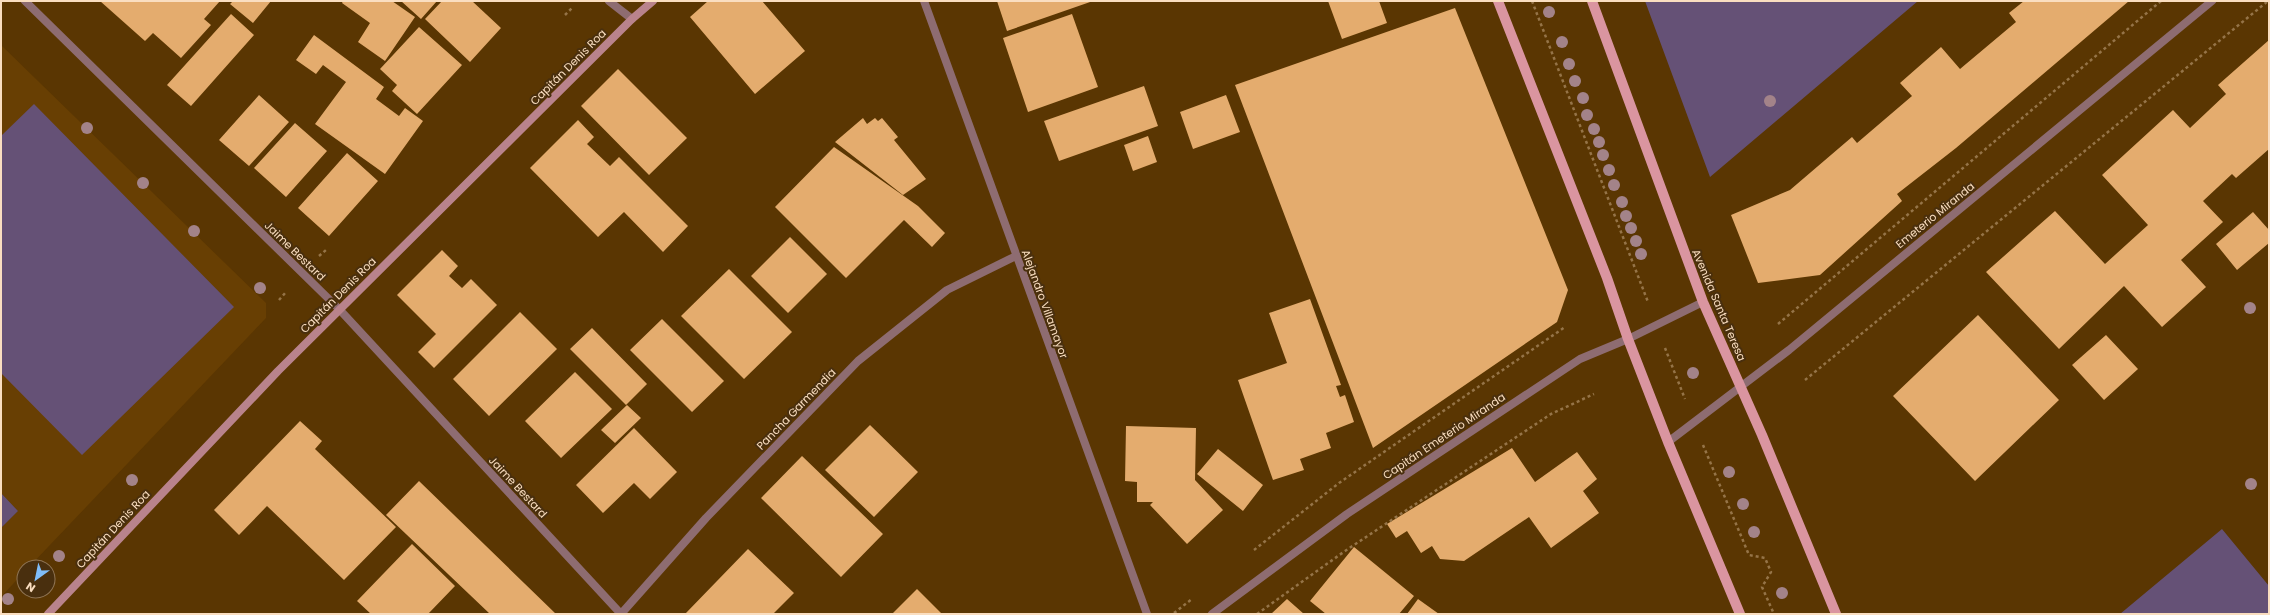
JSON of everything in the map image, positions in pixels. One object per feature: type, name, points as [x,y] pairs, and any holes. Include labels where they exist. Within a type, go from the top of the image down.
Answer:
[{"type":"main road","name":"Capitán Denis Roa","points":[[48,614],[339,309],[632,19],[653,1]]},
{"type":"main road","points":[[1498,1],[1607,278],[1628,339],[1668,442],[1740,614]]},
{"type":"main road","name":"Avenida Santa Teresa","points":[[1592,1],[1703,302],[1741,388],[1836,614]]},
{"type":"street","name":"Jaime Bestard","points":[[26,1],[339,309],[621,614]]},
{"type":"street","points":[[609,1],[632,19]]},
{"type":"street","name":"Alejandro Villamayor","points":[[924,1],[1147,614]]},
{"type":"street","name":"Emeterio Miranda","points":[[1668,442],[1741,388],[2212,1]]},
{"type":"street","name":"Pancha Garmendia","points":[[621,614],[706,518],[858,361],[947,290],[1016,256]]},
{"type":"street","name":"Capitán Emeterio Miranda","points":[[1212,614],[1347,514],[1567,367],[1580,359],[1628,339],[1703,302]]},
{"type":"path","points":[[1532,1],[1641,284]]},
{"type":"path","name":"Emeterio Miranda","points":[[1778,324],[2161,1]]},
{"type":"path","points":[[1805,380],[2268,1]]},
{"type":"path","points":[[565,15],[572,8]]},
{"type":"path","points":[[319,257],[326,250]]},
{"type":"path","points":[[279,300],[286,292]]},
{"type":"path","name":"Capitán Emeterio Miranda","points":[[1253,552],[1339,484],[1565,327]]},
{"type":"path","points":[[1671,365],[1686,400]]},
{"type":"path","points":[[1257,614],[1351,547],[1551,414],[1594,394]]},
{"type":"path","points":[[1703,445],[1749,555],[1765,558],[1771,572],[1762,587],[1774,614]]},
{"type":"path","points":[[1174,613],[1197,595]]},
{"type":"path","points":[[1184,605],[1188,610]]},
{"type":"shaded area","points":[[1645,1],[1918,1],[1710,177]]},
{"type":"shaded area","points":[[1,45],[266,303],[266,318],[37,559],[16,559],[16,581],[1,597],[1,528],[18,511],[1,493]]},
{"type":"shaded area","points":[[34,104],[234,307],[82,455],[1,373],[1,136]]},
{"type":"shaded area","points":[[1,493],[18,511],[1,528]]},
{"type":"shaded area","points":[[2222,529],[2269,586],[2269,614],[2120,614]]},
{"type":"building","points":[[100,1],[220,1],[204,19],[211,25],[181,58],[153,33],[145,41]]},
{"type":"building","points":[[233,1],[271,1],[253,23],[230,4]]},
{"type":"building","points":[[343,1],[392,1],[415,17],[385,61],[358,42],[370,23],[342,3]]},
{"type":"building","points":[[401,1],[437,1],[421,19]]},
{"type":"building","points":[[442,1],[472,1],[501,28],[470,62],[425,19]]},
{"type":"building","points":[[708,1],[762,1],[805,51],[755,94],[690,17]]},
{"type":"building","points":[[997,1],[1093,1],[1007,31]]},
{"type":"building","points":[[1328,1],[1379,1],[1387,23],[1342,39]]},
{"type":"building","points":[[2024,1],[2129,1],[1956,148],[1897,194],[1902,201],[1820,275],[1758,283],[1731,215],[1790,190],[1852,137],[1857,143],[1912,96],[1900,83],[1941,47],[1960,69],[2016,22],[2009,13]]},
{"type":"building","points":[[1455,8],[1568,290],[1557,322],[1373,448],[1235,85]]},
{"type":"building","points":[[231,14],[254,35],[191,106],[167,85]]},
{"type":"building","points":[[1072,14],[1098,87],[1028,112],[1003,38]]},
{"type":"building","points":[[419,27],[462,65],[417,114],[392,91],[397,85],[380,69]]},
{"type":"building","points":[[314,35],[384,87],[376,99],[399,116],[405,108],[423,121],[385,174],[315,124],[346,82],[323,65],[316,74],[296,60]]},
{"type":"building","points":[[2269,40],[2269,149],[2236,178],[2232,174],[2203,201],[2223,222],[2181,260],[2206,287],[2162,327],[2124,286],[2059,349],[1986,272],[2055,211],[2105,264],[2148,225],[2102,175],[2173,110],[2190,128],[2226,94],[2218,85]]},
{"type":"building","points":[[618,69],[687,138],[649,175],[581,106]]},
{"type":"building","points":[[1144,86],[1158,126],[1059,161],[1044,121]]},
{"type":"building","points":[[259,95],[289,122],[249,166],[219,140]]},
{"type":"building","points":[[1226,95],[1240,132],[1193,149],[1180,112]]},
{"type":"building","points":[[863,118],[867,124],[875,118],[878,121],[882,118],[898,137],[894,140],[926,179],[903,195],[835,142]]},
{"type":"building","points":[[578,120],[594,137],[587,144],[610,166],[619,157],[688,226],[663,252],[624,212],[598,237],[530,168]]},
{"type":"building","points":[[295,123],[327,151],[286,197],[254,168]]},
{"type":"building","points":[[1148,136],[1157,162],[1133,171],[1124,145]]},
{"type":"building","points":[[834,147],[918,206],[945,233],[932,247],[904,220],[846,278],[775,207]]},
{"type":"building","points":[[347,153],[378,181],[329,236],[298,208]]},
{"type":"building","points":[[2253,212],[2269,230],[2269,243],[2237,270],[2216,244]]},
{"type":"building","points":[[790,237],[827,274],[788,313],[751,276]]},
{"type":"building","points":[[442,250],[458,266],[449,276],[462,288],[471,279],[497,305],[434,368],[418,352],[436,334],[397,295]]},
{"type":"building","points":[[729,269],[792,332],[744,379],[681,316]]},
{"type":"building","points":[[1310,299],[1341,385],[1336,386],[1340,397],[1345,395],[1354,422],[1326,433],[1331,448],[1300,459],[1304,470],[1273,480],[1238,380],[1287,363],[1269,313]]},
{"type":"building","points":[[520,312],[557,349],[489,416],[453,379]]},
{"type":"building","points":[[1978,315],[2059,400],[1975,481],[1893,396]]},
{"type":"building","points":[[662,319],[724,381],[692,412],[630,350]]},
{"type":"building","points":[[592,328],[647,384],[626,405],[570,349]]},
{"type":"building","points":[[2106,335],[2138,369],[2104,400],[2072,365]]},
{"type":"building","points":[[575,372],[612,409],[561,458],[525,421]]},
{"type":"building","points":[[627,405],[641,418],[615,443],[601,430]]},
{"type":"building","points":[[300,421],[322,441],[315,449],[396,527],[344,580],[267,506],[239,535],[214,510]]},
{"type":"building","points":[[870,425],[918,472],[874,517],[825,470]]},
{"type":"building","points":[[1126,426],[1196,428],[1195,480],[1223,510],[1187,544],[1150,505],[1153,502],[1137,502],[1137,482],[1125,481]]},
{"type":"building","points":[[634,428],[677,472],[650,499],[634,483],[603,513],[576,485]]},
{"type":"building","points":[[1512,448],[1535,482],[1577,452],[1597,479],[1583,491],[1599,513],[1551,548],[1529,517],[1464,561],[1440,559],[1432,546],[1421,553],[1407,531],[1396,538],[1387,524]]},
{"type":"building","points":[[1218,449],[1263,485],[1243,511],[1197,474]]},
{"type":"building","points":[[802,456],[883,534],[841,577],[761,498]]},
{"type":"building","points":[[419,481],[556,614],[490,614],[386,515]]},
{"type":"building","points":[[412,544],[455,586],[428,614],[371,614],[357,601]]},
{"type":"building","points":[[1354,547],[1414,596],[1399,614],[1326,614],[1310,601]]},
{"type":"building","points":[[748,549],[794,593],[773,614],[685,614]]},
{"type":"building","points":[[917,589],[942,614],[892,614]]},
{"type":"building","points":[[1287,599],[1304,614],[1271,614]]},
{"type":"building","points":[[1418,599],[1439,614],[1407,614]]}]
